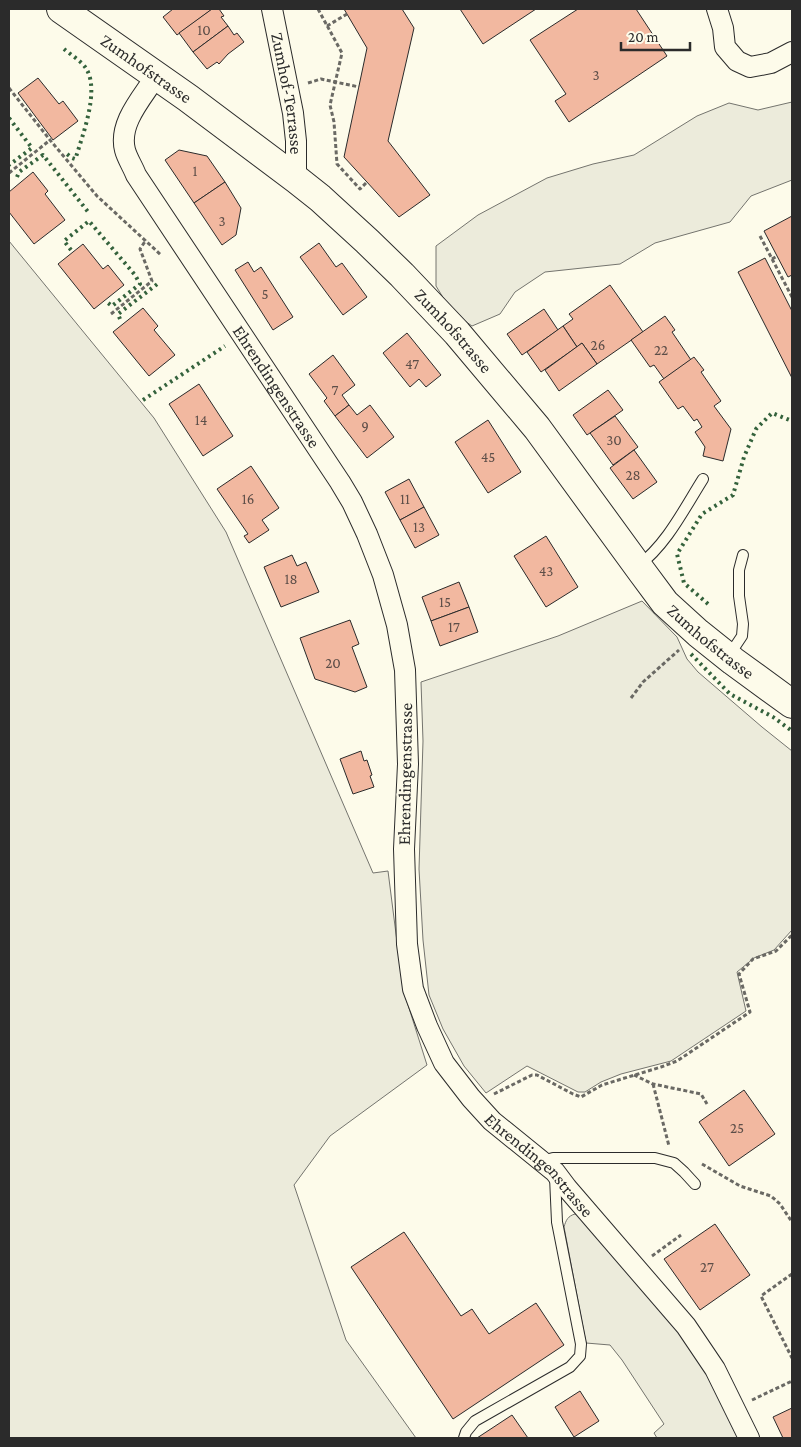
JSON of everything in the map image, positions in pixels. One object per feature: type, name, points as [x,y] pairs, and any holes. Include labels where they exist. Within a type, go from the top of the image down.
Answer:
[{"type":"street","name":"Zumhofstrasse","points":[[61,9],[188,98],[296,179],[367,241],[457,333],[537,428],[665,603],[728,657],[792,704]]},
{"type":"street","name":"Zumhof-Terrasse","points":[[272,9],[293,113],[296,141],[296,179]]},
{"type":"street","points":[[717,9],[723,28],[725,47],[737,61],[750,66],[771,63],[792,52]]},
{"type":"street","name":"Ehrendingenstrasse","points":[[156,76],[125,128],[125,149],[136,175],[340,482],[367,534],[387,587],[397,625],[405,670],[408,764],[404,849],[408,944],[413,988],[427,1026],[444,1062],[471,1098],[492,1121],[548,1166],[686,1326],[715,1369],[749,1438]]},
{"type":"lane","points":[[637,567],[648,559],[663,542],[703,480]]},
{"type":"lane","points":[[728,657],[742,636],[739,570],[743,555]]},
{"type":"lane","points":[[464,1438],[466,1432],[475,1421],[570,1367],[580,1356],[581,1344],[548,1166],[553,1158],[655,1158],[674,1163],[695,1184]]},
{"type":"path","points":[[318,9],[342,53],[330,105],[334,122],[337,164],[360,189],[367,182]]},
{"type":"path","points":[[327,26],[347,14]]},
{"type":"path","points":[[300,85],[321,79],[359,87]]},
{"type":"path","points":[[9,88],[97,196],[165,258]]},
{"type":"path","points":[[9,173],[50,140]]},
{"type":"path","points":[[760,236],[792,297]]},
{"type":"path","points":[[111,314],[152,281],[140,249],[146,240]]},
{"type":"path","points":[[772,259],[777,256]]},
{"type":"path","points":[[631,698],[643,682],[698,633]]},
{"type":"path","points":[[492,1094],[532,1074],[548,1079],[573,1094],[581,1096],[602,1085],[662,1067],[677,1060],[750,1012],[739,974],[753,960],[776,951],[792,935]]},
{"type":"path","points":[[634,1075],[653,1084],[701,1094],[707,1104]]},
{"type":"path","points":[[653,1084],[670,1151]]},
{"type":"path","points":[[695,1161],[740,1186],[771,1196],[780,1204],[792,1222]]},
{"type":"path","points":[[651,1257],[681,1235]]},
{"type":"path","points":[[792,1274],[761,1296],[792,1358]]},
{"type":"path","points":[[734,1408],[792,1381]]},
{"type":"shaded area","points":[[792,102],[792,180],[751,196],[730,222],[655,243],[620,264],[545,272],[515,292],[500,314],[472,326],[452,312],[436,286],[436,246],[478,215],[547,178],[593,164],[634,155],[697,116],[729,103],[758,110]]},
{"type":"shaded area","points":[[9,241],[154,418],[226,532],[373,873],[388,871],[403,989],[427,1065],[330,1136],[294,1185],[346,1340],[416,1438],[9,1438]]},
{"type":"shaded area","points":[[642,601],[677,637],[687,659],[698,672],[792,751],[792,930],[774,950],[754,958],[737,972],[746,1011],[671,1061],[621,1074],[601,1082],[585,1092],[578,1092],[527,1066],[486,1093],[464,1066],[443,1029],[429,995],[423,940],[419,869],[423,741],[421,682],[558,636]]},
{"type":"shaded area","points":[[575,1214],[579,1215],[685,1340],[706,1371],[740,1438],[657,1438],[654,1433],[664,1424],[622,1360],[610,1345],[586,1343],[564,1227],[568,1219]]},
{"type":"building","points":[[173,9],[211,10],[177,35],[163,17]]},
{"type":"building","points":[[212,9],[219,9],[224,16],[221,17],[228,26],[193,52],[179,33]]},
{"type":"building","points":[[344,9],[402,9],[414,28],[388,141],[430,195],[399,217],[344,157],[367,48]]},
{"type":"building","points":[[460,9],[536,9],[483,44]]},
{"type":"building","points":[[578,9],[636,9],[667,56],[569,122],[555,101],[566,94],[530,40]]},
{"type":"building","points":[[228,26],[234,35],[237,33],[244,42],[228,54],[219,64],[217,62],[207,69],[193,52]]},
{"type":"building","points":[[38,78],[59,104],[63,101],[78,121],[53,140],[18,93]]},
{"type":"building","points":[[179,150],[207,156],[225,182],[194,203],[165,160]]},
{"type":"building","points":[[33,172],[48,191],[45,194],[65,220],[34,244],[9,212],[9,192]]},
{"type":"building","points":[[225,182],[241,208],[236,235],[222,245],[194,203]]},
{"type":"building","points":[[792,216],[792,275],[788,277],[764,231]]},
{"type":"building","points":[[319,243],[336,267],[342,263],[367,297],[343,315],[300,257]]},
{"type":"building","points":[[83,244],[103,269],[108,265],[124,285],[94,309],[58,264]]},
{"type":"building","points":[[765,258],[792,311],[792,378],[738,272]]},
{"type":"building","points":[[248,262],[254,272],[261,267],[293,317],[273,330],[235,270]]},
{"type":"building","points":[[610,285],[643,332],[597,364],[582,343],[577,347],[563,326],[573,319],[569,314]]},
{"type":"building","points":[[143,308],[158,326],[154,330],[175,355],[149,376],[113,332]]},
{"type":"building","points":[[544,309],[558,330],[522,355],[507,334]]},
{"type":"building","points":[[665,316],[675,330],[672,332],[691,360],[664,379],[654,365],[650,367],[631,340]]},
{"type":"building","points":[[563,326],[577,347],[541,372],[527,352]]},
{"type":"building","points":[[407,333],[441,375],[426,387],[419,379],[410,387],[383,353]]},
{"type":"building","points":[[582,343],[597,364],[559,391],[545,370]]},
{"type":"building","points":[[333,355],[355,385],[342,395],[349,405],[335,416],[324,401],[327,398],[309,374]]},
{"type":"building","points":[[694,357],[704,370],[701,372],[721,401],[714,406],[731,429],[723,461],[703,456],[705,447],[695,432],[702,427],[697,419],[694,421],[683,406],[678,409],[659,382]]},
{"type":"building","points":[[199,384],[233,436],[203,456],[169,404]]},
{"type":"building","points":[[608,390],[623,410],[587,435],[573,415]]},
{"type":"building","points":[[349,405],[357,415],[370,405],[394,437],[367,458],[335,416]]},
{"type":"building","points":[[615,416],[638,447],[613,465],[590,433]]},
{"type":"building","points":[[488,420],[521,472],[488,493],[455,442]]},
{"type":"building","points":[[634,450],[657,482],[633,499],[610,468]]},
{"type":"building","points":[[251,466],[279,508],[262,520],[269,530],[249,543],[244,536],[248,534],[217,489]]},
{"type":"building","points":[[409,479],[424,507],[400,520],[385,492]]},
{"type":"building","points":[[424,507],[439,535],[415,548],[400,520]]},
{"type":"building","points":[[546,536],[578,587],[546,607],[514,556]]},
{"type":"building","points":[[292,555],[297,566],[306,562],[319,592],[281,607],[264,567]]},
{"type":"building","points":[[459,582],[469,607],[431,621],[422,597]]},
{"type":"building","points":[[469,607],[478,632],[440,646],[431,621]]},
{"type":"building","points":[[350,620],[359,644],[352,647],[367,687],[355,692],[315,679],[300,638]]},
{"type":"building","points":[[361,751],[364,761],[367,760],[374,787],[353,794],[340,759]]},
{"type":"building","points":[[744,1090],[775,1134],[729,1166],[699,1122]]},
{"type":"building","points":[[715,1224],[750,1275],[700,1310],[664,1259]]},
{"type":"building","points":[[404,1232],[461,1316],[472,1309],[489,1334],[536,1303],[564,1345],[453,1419],[351,1267]]},
{"type":"building","points":[[580,1391],[599,1421],[574,1437],[555,1407]]},
{"type":"building","points":[[792,1408],[792,1438],[783,1438],[773,1417]]},
{"type":"building","points":[[512,1415],[528,1438],[477,1438]]},
{"type":"hedge","points":[[64,49],[80,61],[87,70],[91,90],[89,113],[76,157],[75,159],[67,154]]},
{"type":"hedge","points":[[9,118],[32,148],[9,165]]},
{"type":"hedge","points":[[17,177],[19,172],[43,155],[89,213]]},
{"type":"hedge","points":[[71,250],[64,241],[89,221],[135,275],[140,284],[112,306],[108,303]]},
{"type":"hedge","points":[[120,319],[118,314],[160,282]]},
{"type":"hedge","points":[[143,400],[225,346]]},
{"type":"hedge","points":[[708,604],[684,583],[677,554],[702,514],[733,495],[744,457],[756,429],[772,413],[792,421]]},
{"type":"hedge","points":[[691,654],[730,694],[773,717],[792,731]]}]
